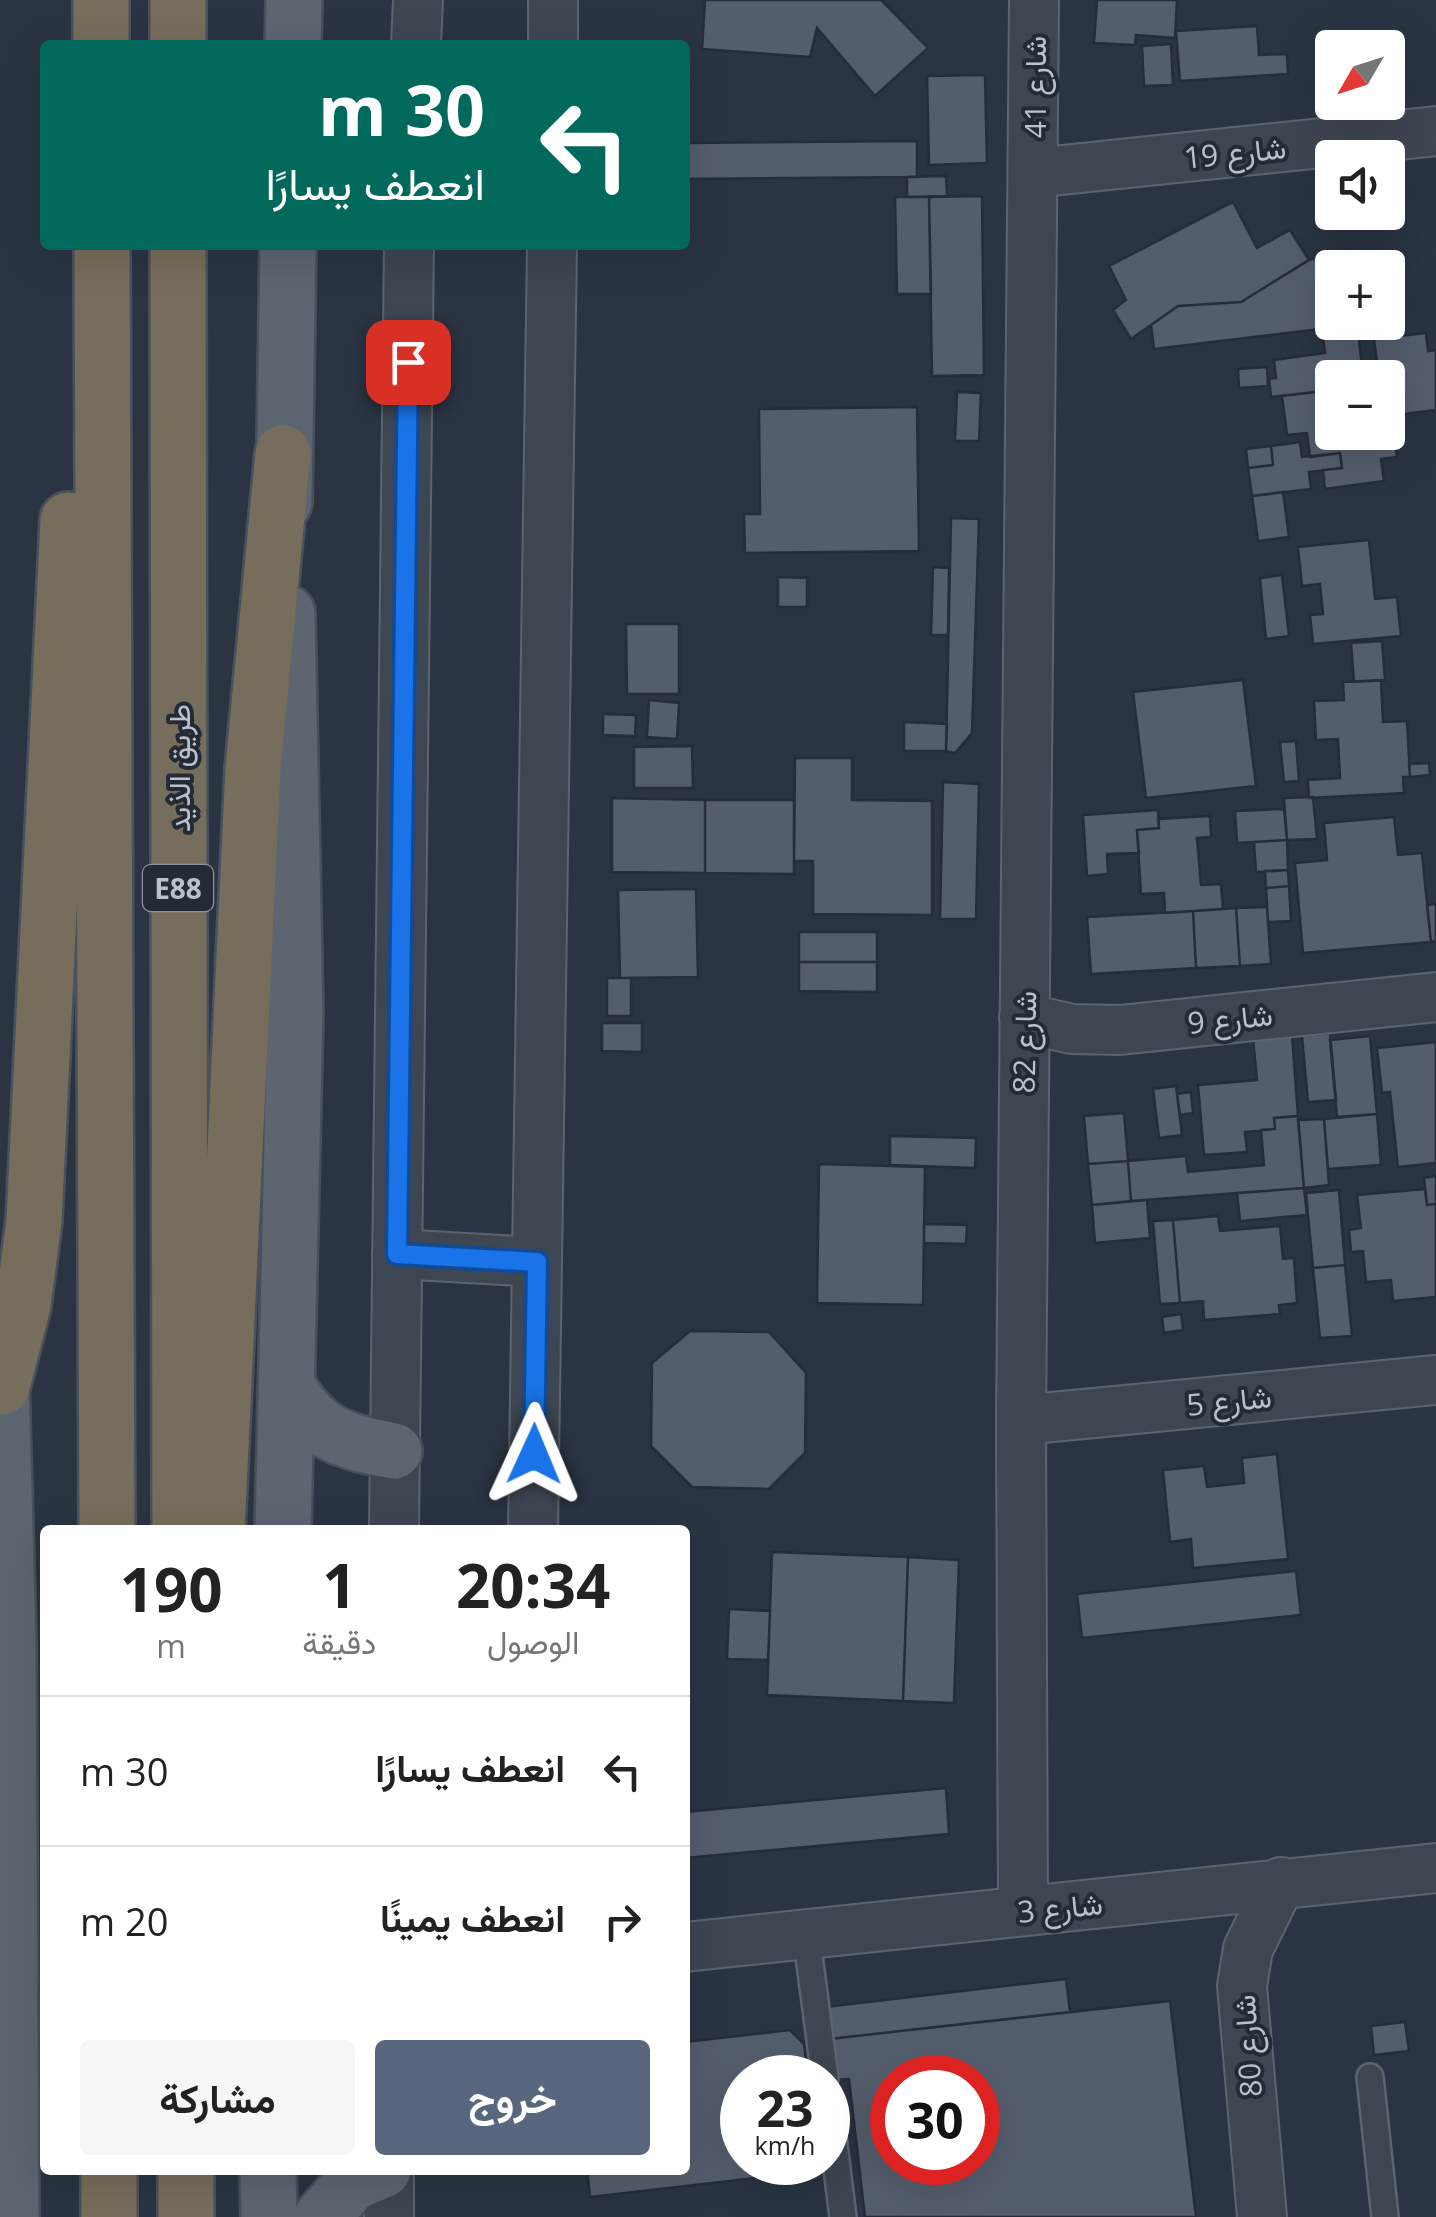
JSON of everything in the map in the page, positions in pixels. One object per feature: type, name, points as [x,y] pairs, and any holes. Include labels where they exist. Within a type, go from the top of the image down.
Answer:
[{"type":"highway","points":[[101,0],[101,40]]},
{"type":"highway","points":[[178,0],[178,40]]},
{"type":"highway","name":"E88","points":[[102,250],[106,1525]]},
{"type":"highway","name":"طريق الذيد","points":[[178,250],[180,1525]]},
{"type":"highway","points":[[1,1365],[23,1304],[34,1221],[68,520],[86,414],[102,360]]},
{"type":"highway","points":[[217,1525],[252,768],[283,453]]},
{"type":"highway","points":[[109,2175],[109,2217]]},
{"type":"highway","points":[[186,2175],[186,2217]]},
{"type":"main road","points":[[293,40],[294,0]]},
{"type":"main road","points":[[283,1525],[295,1013],[283,453],[288,250]]},
{"type":"main road","points":[[1,1365],[11,2217]]},
{"type":"main road","points":[[288,1386],[305,1412],[327,1432],[345,1442],[394,1451]]},
{"type":"main road","points":[[268,2175],[269,2217]]},
{"type":"main road","points":[[322,2217],[352,2183],[373,2175]]},
{"type":"street","points":[[416,40],[418,0]]},
{"type":"street","points":[[553,0],[553,40]]},
{"type":"street","name":"شارع 41","points":[[1033,173],[1034,0]]},
{"type":"street","name":"شارع 19","points":[[1033,173],[1436,131]]},
{"type":"street","name":"شارع 82","points":[[1023,1911],[1021,1420],[1033,173]]},
{"type":"street","points":[[394,1525],[409,250]]},
{"type":"street","points":[[533,1525],[552,250]]},
{"type":"street","name":"شارع 9","points":[[1024,1018],[1072,1028],[1120,1030],[1436,996]]},
{"type":"street","points":[[397,1254],[537,1262]]},
{"type":"street","name":"شارع 5","points":[[1021,1420],[1436,1380]]},
{"type":"street","name":"شارع 3","points":[[690,1946],[1436,1868]]},
{"type":"street","name":"شارع 80","points":[[1262,2217],[1242,1986],[1248,1949],[1281,1882]]},
{"type":"street","points":[[386,2175],[388,2217]]},
{"type":"lane","points":[[806,1933],[822,2055]]},
{"type":"lane","points":[[1370,2077],[1385,2217]]},
{"type":"lane","points":[[839,2185],[843,2217]]},
{"type":"building","points":[[705,0],[881,0],[928,48],[875,96],[817,28],[810,57],[702,49]]},
{"type":"building","points":[[1097,0],[1177,0],[1175,38],[1136,35],[1135,45],[1094,43]]},
{"type":"building","points":[[1257,26],[1259,55],[1287,54],[1288,74],[1180,81],[1176,31]]},
{"type":"building","points":[[1171,44],[1173,85],[1144,86],[1142,46]]},
{"type":"building","points":[[985,75],[987,163],[929,165],[927,76]]},
{"type":"building","points":[[917,141],[917,177],[690,179],[690,143]]},
{"type":"building","points":[[946,176],[947,196],[907,197],[907,177]]},
{"type":"building","points":[[982,196],[984,375],[932,376],[929,197]]},
{"type":"building","points":[[895,197],[929,197],[931,294],[897,294]]},
{"type":"building","points":[[1233,202],[1257,248],[1290,230],[1309,260],[1241,302],[1178,306],[1131,339],[1113,310],[1126,300],[1109,266]]},
{"type":"building","points":[[1315,258],[1315,330],[1154,349],[1151,325],[1178,306],[1241,302]]},
{"type":"building","points":[[1426,333],[1428,351],[1436,350],[1436,410],[1405,414],[1405,360],[1377,360],[1374,340],[1405,340],[1405,335]]},
{"type":"building","points":[[1323,340],[1359,340],[1361,360],[1315,360],[1315,392],[1271,397],[1269,379],[1276,378],[1274,360],[1325,353]]},
{"type":"building","points":[[1267,367],[1268,386],[1239,388],[1238,369]]},
{"type":"building","points":[[957,392],[981,393],[979,441],[955,441]]},
{"type":"building","points":[[1315,392],[1315,450],[1396,450],[1397,457],[1381,459],[1384,481],[1325,489],[1323,470],[1342,468],[1340,453],[1310,457],[1307,433],[1287,435],[1282,396]]},
{"type":"building","points":[[917,407],[919,551],[745,553],[744,514],[760,514],[759,409]]},
{"type":"building","points":[[1300,442],[1302,457],[1340,453],[1342,468],[1309,472],[1311,489],[1252,496],[1248,468],[1273,465],[1271,446]]},
{"type":"building","points":[[1271,446],[1273,465],[1248,468],[1246,449]]},
{"type":"building","points":[[1283,492],[1289,537],[1258,541],[1252,496]]},
{"type":"building","points":[[951,518],[979,519],[972,733],[955,753],[946,751]]},
{"type":"building","points":[[1369,540],[1375,599],[1397,597],[1401,636],[1313,644],[1310,615],[1323,614],[1320,584],[1302,586],[1298,547]]},
{"type":"building","points":[[933,567],[949,568],[948,635],[931,635]]},
{"type":"building","points":[[1282,575],[1289,636],[1266,639],[1260,578]]},
{"type":"building","points":[[778,577],[807,578],[807,607],[778,607]]},
{"type":"building","points":[[626,624],[679,624],[679,694],[627,694]]},
{"type":"building","points":[[1382,641],[1385,680],[1354,682],[1351,643]]},
{"type":"building","points":[[1243,680],[1256,786],[1146,798],[1133,692]]},
{"type":"building","points":[[1381,680],[1383,722],[1407,721],[1410,777],[1403,777],[1404,793],[1309,798],[1308,780],[1340,778],[1338,739],[1316,740],[1314,701],[1344,700],[1343,682]]},
{"type":"building","points":[[649,700],[679,703],[677,739],[647,737]]},
{"type":"building","points":[[603,714],[636,715],[635,736],[603,735]]},
{"type":"building","points":[[904,722],[947,724],[946,751],[904,751]]},
{"type":"building","points":[[1296,741],[1299,781],[1284,782],[1280,742]]},
{"type":"building","points":[[692,746],[693,788],[634,788],[634,747]]},
{"type":"building","points":[[795,758],[852,758],[852,800],[932,801],[932,915],[813,914],[813,861],[794,861]]},
{"type":"building","points":[[1429,763],[1430,775],[1410,777],[1409,764]]},
{"type":"building","points":[[943,782],[979,784],[976,919],[940,919]]},
{"type":"building","points":[[1313,797],[1317,839],[1287,840],[1284,798]]},
{"type":"building","points":[[612,798],[705,800],[705,873],[612,872]]},
{"type":"building","points":[[705,800],[794,800],[794,874],[705,873]]},
{"type":"building","points":[[1284,809],[1287,840],[1237,843],[1235,811]]},
{"type":"building","points":[[1158,810],[1159,828],[1137,830],[1139,853],[1107,854],[1108,874],[1087,876],[1083,815]]},
{"type":"building","points":[[1210,816],[1211,837],[1197,838],[1201,885],[1221,884],[1223,909],[1165,913],[1164,893],[1141,894],[1137,830],[1159,828],[1158,819]]},
{"type":"building","points":[[1394,817],[1398,855],[1422,853],[1431,942],[1303,953],[1295,863],[1327,860],[1324,823]]},
{"type":"building","points":[[1287,840],[1288,870],[1256,872],[1254,842]]},
{"type":"building","points":[[1288,870],[1289,886],[1266,888],[1265,871]]},
{"type":"building","points":[[1289,886],[1291,921],[1268,922],[1266,888]]},
{"type":"building","points":[[696,889],[698,977],[620,978],[618,890]]},
{"type":"building","points":[[1436,904],[1436,941],[1431,942],[1427,905]]},
{"type":"building","points":[[1267,907],[1271,964],[1240,966],[1236,908]]},
{"type":"building","points":[[1236,908],[1240,966],[1196,968],[1193,911]]},
{"type":"building","points":[[1193,911],[1196,968],[1091,974],[1087,917]]},
{"type":"building","points":[[799,932],[877,932],[877,962],[799,962]]},
{"type":"building","points":[[799,962],[877,962],[877,992],[799,991]]},
{"type":"building","points":[[607,978],[631,978],[631,1016],[607,1016]]},
{"type":"building","points":[[602,1023],[642,1023],[642,1052],[602,1051]]},
{"type":"building","points":[[1330,1033],[1336,1100],[1308,1102],[1302,1036]]},
{"type":"building","points":[[1292,1035],[1298,1116],[1274,1118],[1275,1129],[1245,1132],[1247,1152],[1204,1155],[1198,1085],[1257,1080],[1253,1038]]},
{"type":"building","points":[[1370,1036],[1377,1114],[1337,1117],[1330,1040]]},
{"type":"building","points":[[1436,1042],[1436,1163],[1398,1167],[1390,1092],[1382,1093],[1377,1048]]},
{"type":"building","points":[[1176,1086],[1182,1135],[1159,1138],[1153,1089]]},
{"type":"building","points":[[1191,1092],[1193,1113],[1180,1115],[1177,1094]]},
{"type":"building","points":[[1124,1113],[1128,1161],[1088,1164],[1084,1116]]},
{"type":"building","points":[[1377,1114],[1381,1165],[1328,1169],[1324,1119]]},
{"type":"building","points":[[1298,1116],[1304,1188],[1131,1201],[1128,1161],[1186,1156],[1188,1172],[1264,1165],[1261,1130],[1275,1129],[1274,1118]]},
{"type":"building","points":[[1324,1119],[1329,1185],[1304,1188],[1298,1120]]},
{"type":"building","points":[[890,1136],[976,1138],[975,1168],[890,1165]]},
{"type":"building","points":[[1128,1161],[1131,1201],[1092,1205],[1088,1164]]},
{"type":"building","points":[[819,1164],[925,1167],[923,1305],[817,1303]]},
{"type":"building","points":[[1436,1176],[1436,1204],[1427,1205],[1424,1178]]},
{"type":"building","points":[[1304,1188],[1307,1215],[1240,1221],[1237,1193]]},
{"type":"building","points":[[1425,1189],[1427,1205],[1436,1204],[1436,1297],[1393,1301],[1391,1280],[1366,1282],[1363,1251],[1351,1252],[1349,1230],[1361,1228],[1357,1195]]},
{"type":"building","points":[[1339,1190],[1345,1265],[1313,1268],[1306,1193]]},
{"type":"building","points":[[1147,1200],[1150,1238],[1095,1243],[1092,1205]]},
{"type":"building","points":[[1218,1216],[1220,1231],[1280,1226],[1283,1259],[1294,1258],[1297,1303],[1279,1305],[1280,1314],[1204,1320],[1203,1301],[1180,1303],[1173,1220]]},
{"type":"building","points":[[1173,1220],[1180,1303],[1160,1304],[1153,1221]]},
{"type":"building","points":[[924,1224],[967,1225],[966,1244],[924,1243]]},
{"type":"building","points":[[1345,1265],[1352,1336],[1320,1338],[1313,1268]]},
{"type":"building","points":[[1181,1314],[1183,1330],[1164,1333],[1162,1317]]},
{"type":"building","points":[[690,1331],[769,1332],[806,1373],[805,1453],[769,1489],[692,1487],[651,1446],[652,1363]]},
{"type":"building","points":[[1277,1454],[1288,1559],[1193,1568],[1191,1539],[1170,1542],[1163,1470],[1204,1466],[1207,1487],[1244,1483],[1242,1458]]},
{"type":"building","points":[[772,1552],[908,1557],[903,1701],[767,1695]]},
{"type":"building","points":[[908,1557],[959,1560],[954,1703],[903,1701]]},
{"type":"building","points":[[1296,1571],[1301,1615],[1082,1638],[1077,1594]]},
{"type":"building","points":[[729,1609],[770,1611],[768,1660],[727,1659]]},
{"type":"building","points":[[946,1788],[949,1834],[690,1858],[690,1812]]},
{"type":"building","points":[[1066,1979],[1070,2012],[829,2039],[825,2007]]},
{"type":"building","points":[[1170,2001],[1196,2217],[865,2217],[850,2088],[850,2055],[831,2055],[829,2039]]},
{"type":"building","points":[[1405,2022],[1409,2051],[1374,2055],[1371,2026]]},
{"type":"building","points":[[790,2030],[804,2044],[805,2055],[720,2055],[720,2182],[590,2197],[588,2175],[690,2175],[690,2041]]},
{"type":"route","points":[[408,362],[397,1254],[537,1262],[534,1454]]}]
